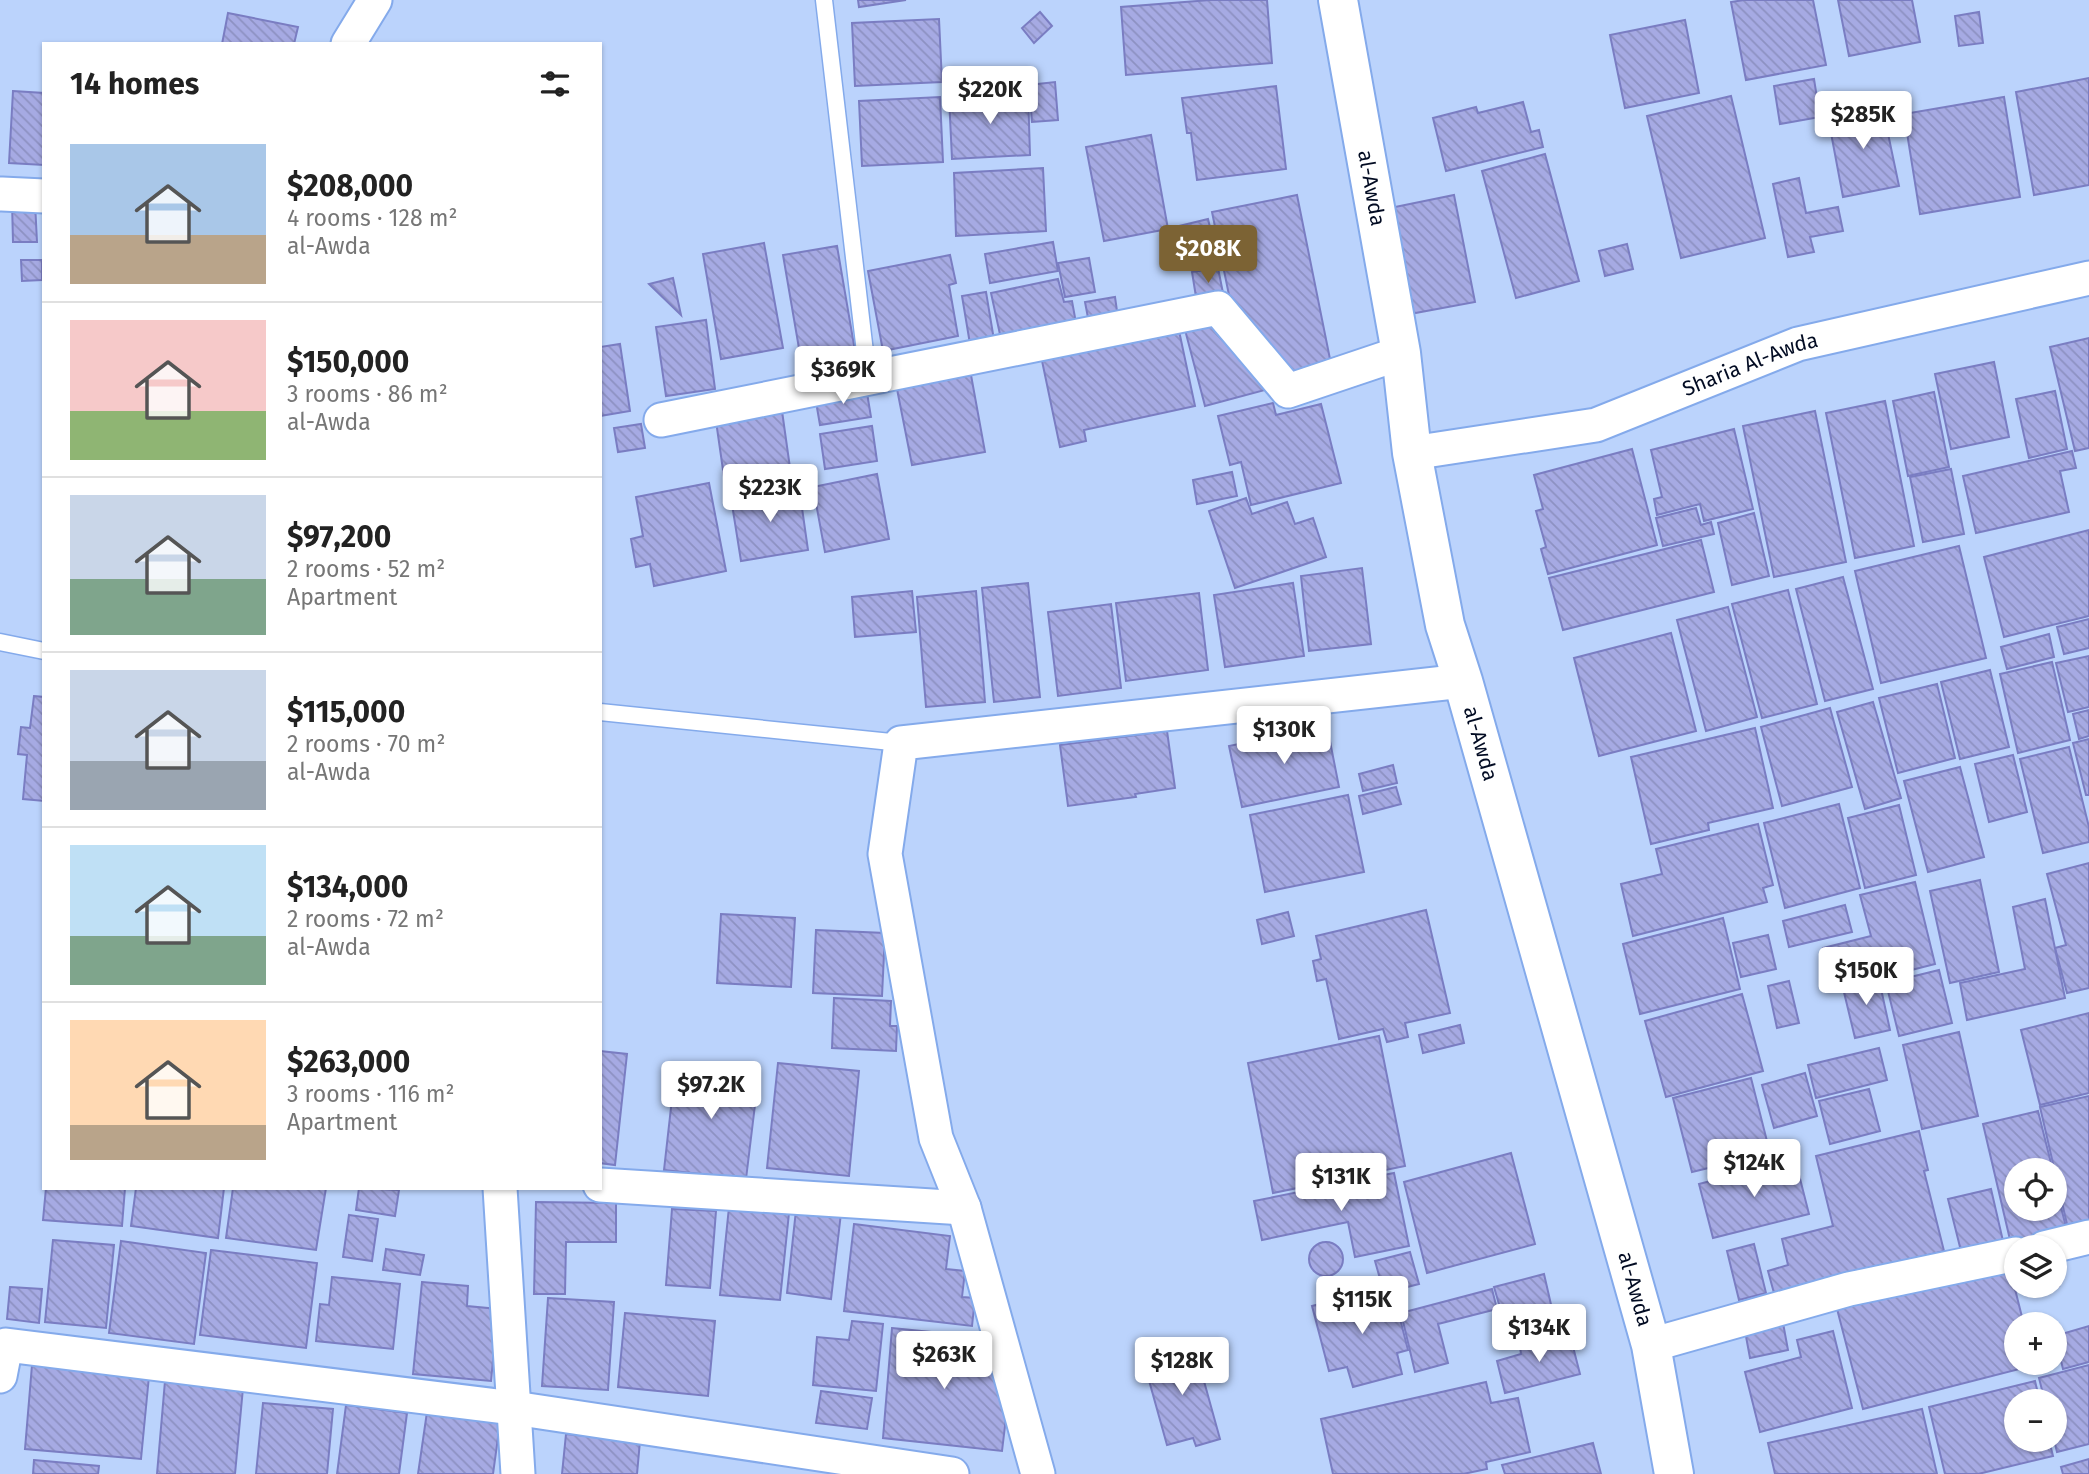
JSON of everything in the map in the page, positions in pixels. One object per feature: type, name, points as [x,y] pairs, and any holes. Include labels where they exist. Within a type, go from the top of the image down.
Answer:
[{"type":"main road","name":"al-Awda","points":[[1338,0],[1401,353],[1412,453],[1445,625],[1651,1345],[1674,1474]]},
{"type":"street","points":[[349,42],[375,0]]},
{"type":"street","points":[[2,194],[42,196]]},
{"type":"street","name":"Sharia Al-Awda","points":[[1412,453],[1597,425],[1798,344],[2089,278]]},
{"type":"street","points":[[661,420],[1218,308],[1289,391],[1401,353]]},
{"type":"street","points":[[1038,1474],[964,1208],[936,1138],[885,854],[901,743],[1463,681]]},
{"type":"street","points":[[602,1185],[964,1208]]},
{"type":"street","points":[[500,1190],[519,1474]]},
{"type":"street","points":[[2067,1242],[2089,1237]]},
{"type":"street","points":[[1651,1345],[1849,1289],[2004,1257]]},
{"type":"street","points":[[0,1376],[6,1345],[514,1408],[952,1474]]},
{"type":"lane","points":[[824,0],[868,378]]},
{"type":"lane","points":[[0,642],[42,651]]},
{"type":"lane","points":[[602,712],[901,743]]},
{"type":"building","points":[[858,0],[906,0],[859,7]]},
{"type":"building","points":[[1210,0],[1267,0],[1272,63],[1126,75],[1121,7]]},
{"type":"building","points":[[1813,0],[1826,65],[1746,80],[1731,2]]},
{"type":"building","points":[[1838,0],[1912,0],[1920,42],[1849,56]]},
{"type":"building","points":[[1040,12],[1052,26],[1034,43],[1022,28]]},
{"type":"building","points":[[1979,12],[1983,43],[1959,46],[1955,16]]},
{"type":"building","points":[[228,13],[298,27],[294,42],[222,42]]},
{"type":"building","points":[[939,19],[942,82],[855,86],[852,23]]},
{"type":"building","points":[[1685,20],[1699,93],[1625,108],[1610,35]]},
{"type":"building","points":[[2089,78],[2089,185],[2034,195],[2016,92]]},
{"type":"building","points":[[1814,79],[1820,117],[1780,124],[1774,86]]},
{"type":"building","points":[[1055,82],[1058,120],[1032,122],[1029,85]]},
{"type":"building","points":[[1276,86],[1286,169],[1197,180],[1191,133],[1187,133],[1182,98]]},
{"type":"building","points":[[13,91],[42,93],[42,165],[9,163]]},
{"type":"building","points":[[1028,92],[1030,155],[952,159],[949,97]]},
{"type":"building","points":[[1731,96],[1765,238],[1681,258],[1647,116]]},
{"type":"building","points":[[940,97],[943,162],[862,166],[859,101]]},
{"type":"building","points":[[2004,97],[2020,197],[1920,214],[1904,114]]},
{"type":"building","points":[[1523,102],[1531,132],[1539,130],[1543,147],[1446,171],[1433,118],[1476,107],[1478,113]]},
{"type":"building","points":[[1882,105],[1899,186],[1843,197],[1828,117]]},
{"type":"building","points":[[1151,135],[1168,229],[1104,241],[1086,147]]},
{"type":"building","points":[[1545,154],[1579,281],[1516,298],[1482,171]]},
{"type":"building","points":[[1043,168],[1046,231],[956,236],[954,173]]},
{"type":"building","points":[[1799,178],[1806,213],[1838,207],[1843,231],[1810,237],[1814,252],[1788,257],[1773,184]]},
{"type":"building","points":[[1297,195],[1332,369],[1290,378],[1229,295],[1212,212]]},
{"type":"building","points":[[1454,195],[1475,302],[1410,314],[1390,208]]},
{"type":"building","points":[[12,202],[35,202],[37,242],[13,242]]},
{"type":"building","points":[[1208,219],[1218,260],[1188,267],[1179,226]]},
{"type":"building","points":[[1053,242],[1058,271],[990,283],[985,254]]},
{"type":"building","points":[[764,243],[783,348],[721,359],[703,254]]},
{"type":"building","points":[[1627,244],[1633,269],[1605,276],[1599,251]]},
{"type":"building","points":[[837,246],[855,351],[801,360],[783,255]]},
{"type":"building","points":[[950,255],[956,283],[949,285],[958,336],[883,351],[868,271]]},
{"type":"building","points":[[1089,258],[1095,292],[1065,297],[1058,263]]},
{"type":"building","points":[[21,260],[42,260],[42,280],[22,281]]},
{"type":"building","points":[[1218,268],[1224,298],[1197,303],[1192,272]]},
{"type":"building","points":[[673,278],[681,315],[649,284]]},
{"type":"building","points":[[1058,279],[1064,302],[1072,301],[1076,323],[1001,339],[991,293]]},
{"type":"building","points":[[986,292],[994,340],[970,344],[962,296]]},
{"type":"building","points":[[1115,297],[1118,318],[1089,323],[1085,302]]},
{"type":"building","points":[[706,320],[715,389],[666,396],[656,327]]},
{"type":"building","points":[[1220,324],[1265,390],[1205,406],[1184,326]]},
{"type":"building","points":[[1178,326],[1195,406],[1084,430],[1086,441],[1060,447],[1041,356]]},
{"type":"building","points":[[2089,338],[2089,448],[2075,451],[2050,347]]},
{"type":"building","points":[[620,344],[630,411],[602,416],[602,347]]},
{"type":"building","points":[[1994,362],[2009,437],[1951,449],[1935,374]]},
{"type":"building","points":[[971,375],[985,452],[912,465],[897,389]]},
{"type":"building","points":[[866,387],[871,417],[820,425],[815,396]]},
{"type":"building","points":[[2055,391],[2067,449],[2029,458],[2016,399]]},
{"type":"building","points":[[1934,392],[1949,467],[1908,476],[1893,401]]},
{"type":"building","points":[[1885,401],[1914,546],[1855,558],[1826,413]]},
{"type":"building","points":[[1273,403],[1276,415],[1321,404],[1341,483],[1251,505],[1241,462],[1230,465],[1218,416]]},
{"type":"building","points":[[782,411],[791,475],[725,484],[716,421]]},
{"type":"building","points":[[1815,411],[1846,562],[1774,577],[1743,426]]},
{"type":"building","points":[[641,424],[645,448],[618,452],[614,428]]},
{"type":"building","points":[[872,426],[877,461],[825,469],[820,434]]},
{"type":"building","points":[[1734,429],[1753,509],[1704,521],[1700,504],[1657,515],[1654,499],[1662,497],[1651,450]]},
{"type":"building","points":[[1632,449],[1657,545],[1548,574],[1541,549],[1546,547],[1536,511],[1543,509],[1534,475]]},
{"type":"building","points":[[2072,451],[2076,468],[2060,471],[2069,512],[1976,533],[1963,476]]},
{"type":"building","points":[[1951,469],[1964,534],[1923,542],[1910,477]]},
{"type":"building","points":[[1232,472],[1237,496],[1197,504],[1193,480]]},
{"type":"building","points":[[877,474],[889,539],[825,552],[813,487]]},
{"type":"building","points":[[709,483],[726,571],[654,586],[650,564],[636,567],[631,539],[643,536],[636,497]]},
{"type":"building","points":[[799,487],[808,550],[741,561],[731,498]]},
{"type":"building","points":[[1246,498],[1252,514],[1287,502],[1295,524],[1313,518],[1326,557],[1235,588],[1209,511]]},
{"type":"building","points":[[1696,508],[1701,525],[1711,522],[1714,534],[1663,546],[1656,518]]},
{"type":"building","points":[[1754,513],[1769,576],[1732,585],[1718,523]]},
{"type":"building","points":[[2089,530],[2089,616],[2004,637],[1984,557]]},
{"type":"building","points":[[1701,540],[1714,592],[1563,630],[1549,578]]},
{"type":"building","points":[[1959,546],[1986,658],[1881,683],[1855,571]]},
{"type":"building","points":[[1362,568],[1371,644],[1309,651],[1301,576]]},
{"type":"building","points":[[1843,577],[1873,689],[1825,701],[1796,589]]},
{"type":"building","points":[[1028,583],[1040,697],[994,702],[982,588]]},
{"type":"building","points":[[1293,583],[1304,656],[1225,667],[1214,595]]},
{"type":"building","points":[[1788,590],[1817,704],[1762,718],[1732,604]]},
{"type":"building","points":[[912,591],[916,632],[855,637],[852,597]]},
{"type":"building","points":[[976,591],[985,702],[926,707],[917,597]]},
{"type":"building","points":[[1199,593],[1208,670],[1126,681],[1116,603]]},
{"type":"building","points":[[1111,604],[1121,688],[1058,696],[1048,612]]},
{"type":"building","points":[[1728,607],[1757,717],[1706,731],[1677,620]]},
{"type":"building","points":[[2089,619],[2089,648],[2064,654],[2057,627]]},
{"type":"building","points":[[1671,633],[1696,731],[1599,756],[1574,658]]},
{"type":"building","points":[[2049,634],[2054,657],[2007,669],[2001,647]]},
{"type":"building","points":[[2089,656],[2089,707],[2068,712],[2056,663]]},
{"type":"building","points":[[2052,662],[2070,740],[2018,753],[2000,674]]},
{"type":"building","points":[[1990,670],[2009,747],[1960,759],[1941,682]]},
{"type":"building","points":[[1937,684],[1955,758],[1898,773],[1879,698]]},
{"type":"building","points":[[34,696],[42,697],[42,801],[23,799],[27,755],[18,754],[21,727],[30,728]]},
{"type":"building","points":[[1873,702],[1901,798],[1865,809],[1837,712]]},
{"type":"building","points":[[1830,708],[1852,787],[1782,806],[1761,727]]},
{"type":"building","points":[[2089,710],[2089,736],[2079,739],[2073,714]]},
{"type":"building","points":[[1327,726],[1339,787],[1242,807],[1229,746]]},
{"type":"building","points":[[1755,728],[1773,808],[1708,823],[1709,830],[1651,844],[1631,757]]},
{"type":"building","points":[[1167,731],[1175,788],[1135,794],[1136,797],[1068,806],[1060,745]]},
{"type":"building","points":[[2089,739],[2089,795],[2086,795],[2073,743]]},
{"type":"building","points":[[2069,747],[2089,827],[2089,842],[2043,853],[2020,759]]},
{"type":"building","points":[[2013,755],[2027,812],[1989,822],[1975,764]]},
{"type":"building","points":[[1393,765],[1397,783],[1363,791],[1359,774]]},
{"type":"building","points":[[1960,767],[1984,857],[1928,872],[1904,781]]},
{"type":"building","points":[[1396,787],[1401,804],[1363,814],[1359,796]]},
{"type":"building","points":[[1348,795],[1364,872],[1265,892],[1250,815]]},
{"type":"building","points":[[1839,804],[1860,888],[1785,908],[1764,823]]},
{"type":"building","points":[[1899,805],[1916,875],[1865,888],[1848,818]]},
{"type":"building","points":[[1758,824],[1773,885],[1763,888],[1767,902],[1633,936],[1621,884],[1662,874],[1656,849]]},
{"type":"building","points":[[2089,863],[2089,988],[2067,993],[2055,948],[2066,945],[2047,874]]},
{"type":"building","points":[[1980,880],[1999,972],[1950,983],[1930,891]]},
{"type":"building","points":[[1915,882],[1935,964],[1880,978],[1878,969],[1831,981],[1823,948],[1871,936],[1860,895]]},
{"type":"building","points":[[2045,899],[2065,998],[1967,1020],[1960,983],[2025,969],[2013,907]]},
{"type":"building","points":[[1845,905],[1852,932],[1789,947],[1783,921]]},
{"type":"building","points":[[1426,910],[1450,1013],[1405,1023],[1408,1037],[1387,1042],[1383,1029],[1339,1039],[1326,979],[1317,981],[1313,961],[1321,959],[1316,936]]},
{"type":"building","points":[[1288,912],[1294,936],[1262,944],[1257,920]]},
{"type":"building","points":[[721,914],[795,918],[791,987],[717,983]]},
{"type":"building","points":[[1723,918],[1740,989],[1640,1014],[1623,944]]},
{"type":"building","points":[[816,930],[885,933],[882,996],[813,993]]},
{"type":"building","points":[[1768,935],[1776,969],[1741,977],[1733,943]]},
{"type":"building","points":[[1939,970],[1952,1023],[1899,1036],[1886,983]]},
{"type":"building","points":[[1878,975],[1890,1030],[1855,1038],[1842,984]]},
{"type":"building","points":[[1789,981],[1799,1023],[1777,1028],[1768,986]]},
{"type":"building","points":[[1742,994],[1763,1071],[1666,1097],[1645,1021]]},
{"type":"building","points":[[834,998],[891,1001],[890,1026],[897,1026],[896,1051],[832,1048]]},
{"type":"building","points":[[2089,1013],[2089,1093],[2040,1105],[2021,1030]]},
{"type":"building","points":[[1460,1025],[1464,1043],[1423,1053],[1419,1035]]},
{"type":"building","points":[[1959,1032],[1978,1116],[1922,1129],[1903,1045]]},
{"type":"building","points":[[1379,1036],[1405,1166],[1273,1193],[1248,1063]]},
{"type":"building","points":[[1879,1048],[1887,1080],[1816,1098],[1808,1065]]},
{"type":"building","points":[[602,1051],[627,1054],[615,1165],[602,1163]]},
{"type":"building","points":[[676,1063],[759,1072],[746,1179],[664,1170]]},
{"type":"building","points":[[778,1063],[859,1071],[849,1176],[767,1168]]},
{"type":"building","points":[[1805,1073],[1817,1116],[1774,1128],[1762,1085]]},
{"type":"building","points":[[1751,1078],[1770,1153],[1692,1172],[1673,1098]]},
{"type":"building","points":[[1869,1089],[1880,1131],[1830,1144],[1819,1101]]},
{"type":"building","points":[[2089,1096],[2089,1228],[2069,1233],[2066,1221],[2067,1158],[2052,1158],[2040,1107]]},
{"type":"building","points":[[2038,1111],[2050,1158],[2004,1158],[2004,1214],[1983,1124]]},
{"type":"building","points":[[1919,1131],[1928,1170],[1924,1171],[1944,1251],[1774,1293],[1768,1271],[1788,1265],[1782,1239],[1833,1226],[1816,1156]]},
{"type":"building","points":[[1511,1153],[1535,1244],[1427,1273],[1404,1182]]},
{"type":"building","points":[[1795,1159],[1809,1214],[1713,1238],[1699,1184]]},
{"type":"building","points":[[1394,1173],[1409,1246],[1355,1257],[1348,1222],[1262,1240],[1254,1201]]},
{"type":"building","points":[[1991,1189],[2003,1241],[1961,1251],[1948,1199]]},
{"type":"building","points":[[46,1190],[125,1190],[122,1226],[43,1220]]},
{"type":"building","points":[[136,1190],[224,1190],[218,1238],[131,1226]]},
{"type":"building","points":[[233,1190],[326,1190],[316,1250],[226,1238]]},
{"type":"building","points":[[359,1190],[399,1190],[395,1216],[356,1210]]},
{"type":"building","points":[[797,1201],[841,1213],[831,1299],[787,1293]]},
{"type":"building","points":[[536,1202],[616,1203],[616,1242],[566,1242],[565,1294],[534,1294]]},
{"type":"building","points":[[729,1207],[789,1213],[780,1300],[720,1295]]},
{"type":"building","points":[[672,1209],[716,1211],[710,1288],[666,1285]]},
{"type":"building","points":[[349,1215],[378,1219],[372,1261],[343,1257]]},
{"type":"building","points":[[2006,1221],[2064,1221],[2067,1231],[2050,1235],[2009,1235]]},
{"type":"building","points":[[854,1224],[950,1236],[946,1269],[965,1271],[962,1297],[975,1298],[972,1326],[844,1311]]},
{"type":"building","points":[[53,1240],[114,1245],[106,1328],[45,1322]]},
{"type":"building","points":[[121,1241],[206,1253],[194,1344],[109,1333]]},
{"type":"building","points":[[1326,1242],[1338,1247],[1343,1259],[1338,1271],[1326,1276],[1314,1271],[1309,1259],[1314,1247]]},
{"type":"building","points":[[1754,1244],[1766,1293],[1739,1300],[1727,1251]]},
{"type":"building","points":[[386,1249],[424,1255],[420,1275],[383,1270]]},
{"type":"building","points":[[211,1250],[317,1263],[306,1348],[200,1335]]},
{"type":"building","points":[[1410,1252],[1419,1284],[1384,1293],[1375,1261]]},
{"type":"building","points":[[2004,1262],[2004,1298],[2017,1298],[2021,1312],[2004,1312],[2004,1373],[1863,1409],[1836,1305]]},
{"type":"building","points":[[1544,1274],[1558,1335],[1519,1345],[1512,1315],[1503,1318],[1494,1287]]},
{"type":"building","points":[[332,1277],[400,1284],[393,1349],[316,1341],[320,1304],[329,1305]]},
{"type":"building","points":[[422,1282],[468,1286],[467,1306],[498,1309],[491,1381],[413,1374]]},
{"type":"building","points":[[10,1287],[42,1289],[39,1323],[7,1319]]},
{"type":"building","points":[[1377,1289],[1380,1298],[1394,1295],[1408,1350],[1397,1353],[1402,1374],[1353,1387],[1347,1367],[1329,1371],[1312,1306]]},
{"type":"building","points":[[1492,1289],[1497,1309],[1438,1324],[1448,1363],[1415,1372],[1401,1313]]},
{"type":"building","points":[[548,1298],[614,1302],[608,1390],[542,1386]]},
{"type":"building","points":[[625,1313],[715,1321],[708,1396],[618,1387]]},
{"type":"building","points":[[852,1321],[883,1324],[876,1391],[813,1385],[817,1337],[849,1340]]},
{"type":"building","points":[[1783,1323],[1788,1350],[1750,1358],[1745,1331]]},
{"type":"building","points":[[2089,1326],[2089,1362],[2067,1368],[2067,1332]]},
{"type":"building","points":[[892,1328],[990,1338],[1007,1409],[1002,1451],[883,1438]]},
{"type":"building","points":[[1833,1331],[1852,1408],[1760,1432],[1745,1372],[1801,1357],[1797,1340]]},
{"type":"building","points":[[1570,1335],[1580,1374],[1505,1393],[1497,1361],[1521,1354],[1520,1347]]},
{"type":"building","points":[[1194,1345],[1220,1439],[1196,1446],[1193,1438],[1167,1445],[1143,1359]]},
{"type":"building","points":[[32,1365],[149,1376],[141,1459],[25,1449]]},
{"type":"building","points":[[2089,1365],[2089,1444],[2067,1450],[2067,1389],[2042,1389],[2039,1378],[2067,1375],[2067,1371]]},
{"type":"building","points":[[165,1381],[243,1388],[235,1474],[157,1474]]},
{"type":"building","points":[[2035,1381],[2037,1389],[2004,1389],[2004,1452],[2052,1452],[2053,1456],[1978,1474],[1945,1474],[1929,1407]]},
{"type":"building","points":[[1486,1382],[1491,1403],[1518,1398],[1530,1452],[1486,1462],[1487,1469],[1463,1474],[1333,1474],[1321,1419]]},
{"type":"building","points":[[821,1391],[872,1398],[867,1429],[816,1423]]},
{"type":"building","points":[[263,1403],[333,1409],[327,1474],[256,1474]]},
{"type":"building","points":[[346,1405],[407,1413],[399,1474],[337,1474]]},
{"type":"building","points":[[1922,1409],[1937,1474],[1775,1474],[1768,1443]]},
{"type":"building","points":[[427,1412],[500,1423],[493,1474],[418,1474]]},
{"type":"building","points":[[566,1434],[640,1441],[637,1474],[562,1474]]},
{"type":"building","points":[[1593,1443],[1601,1474],[1505,1474],[1502,1465]]},
{"type":"building","points":[[2089,1459],[2089,1474],[2063,1474],[2061,1467]]},
{"type":"building","points":[[34,1460],[99,1466],[98,1474],[33,1474]]}]
